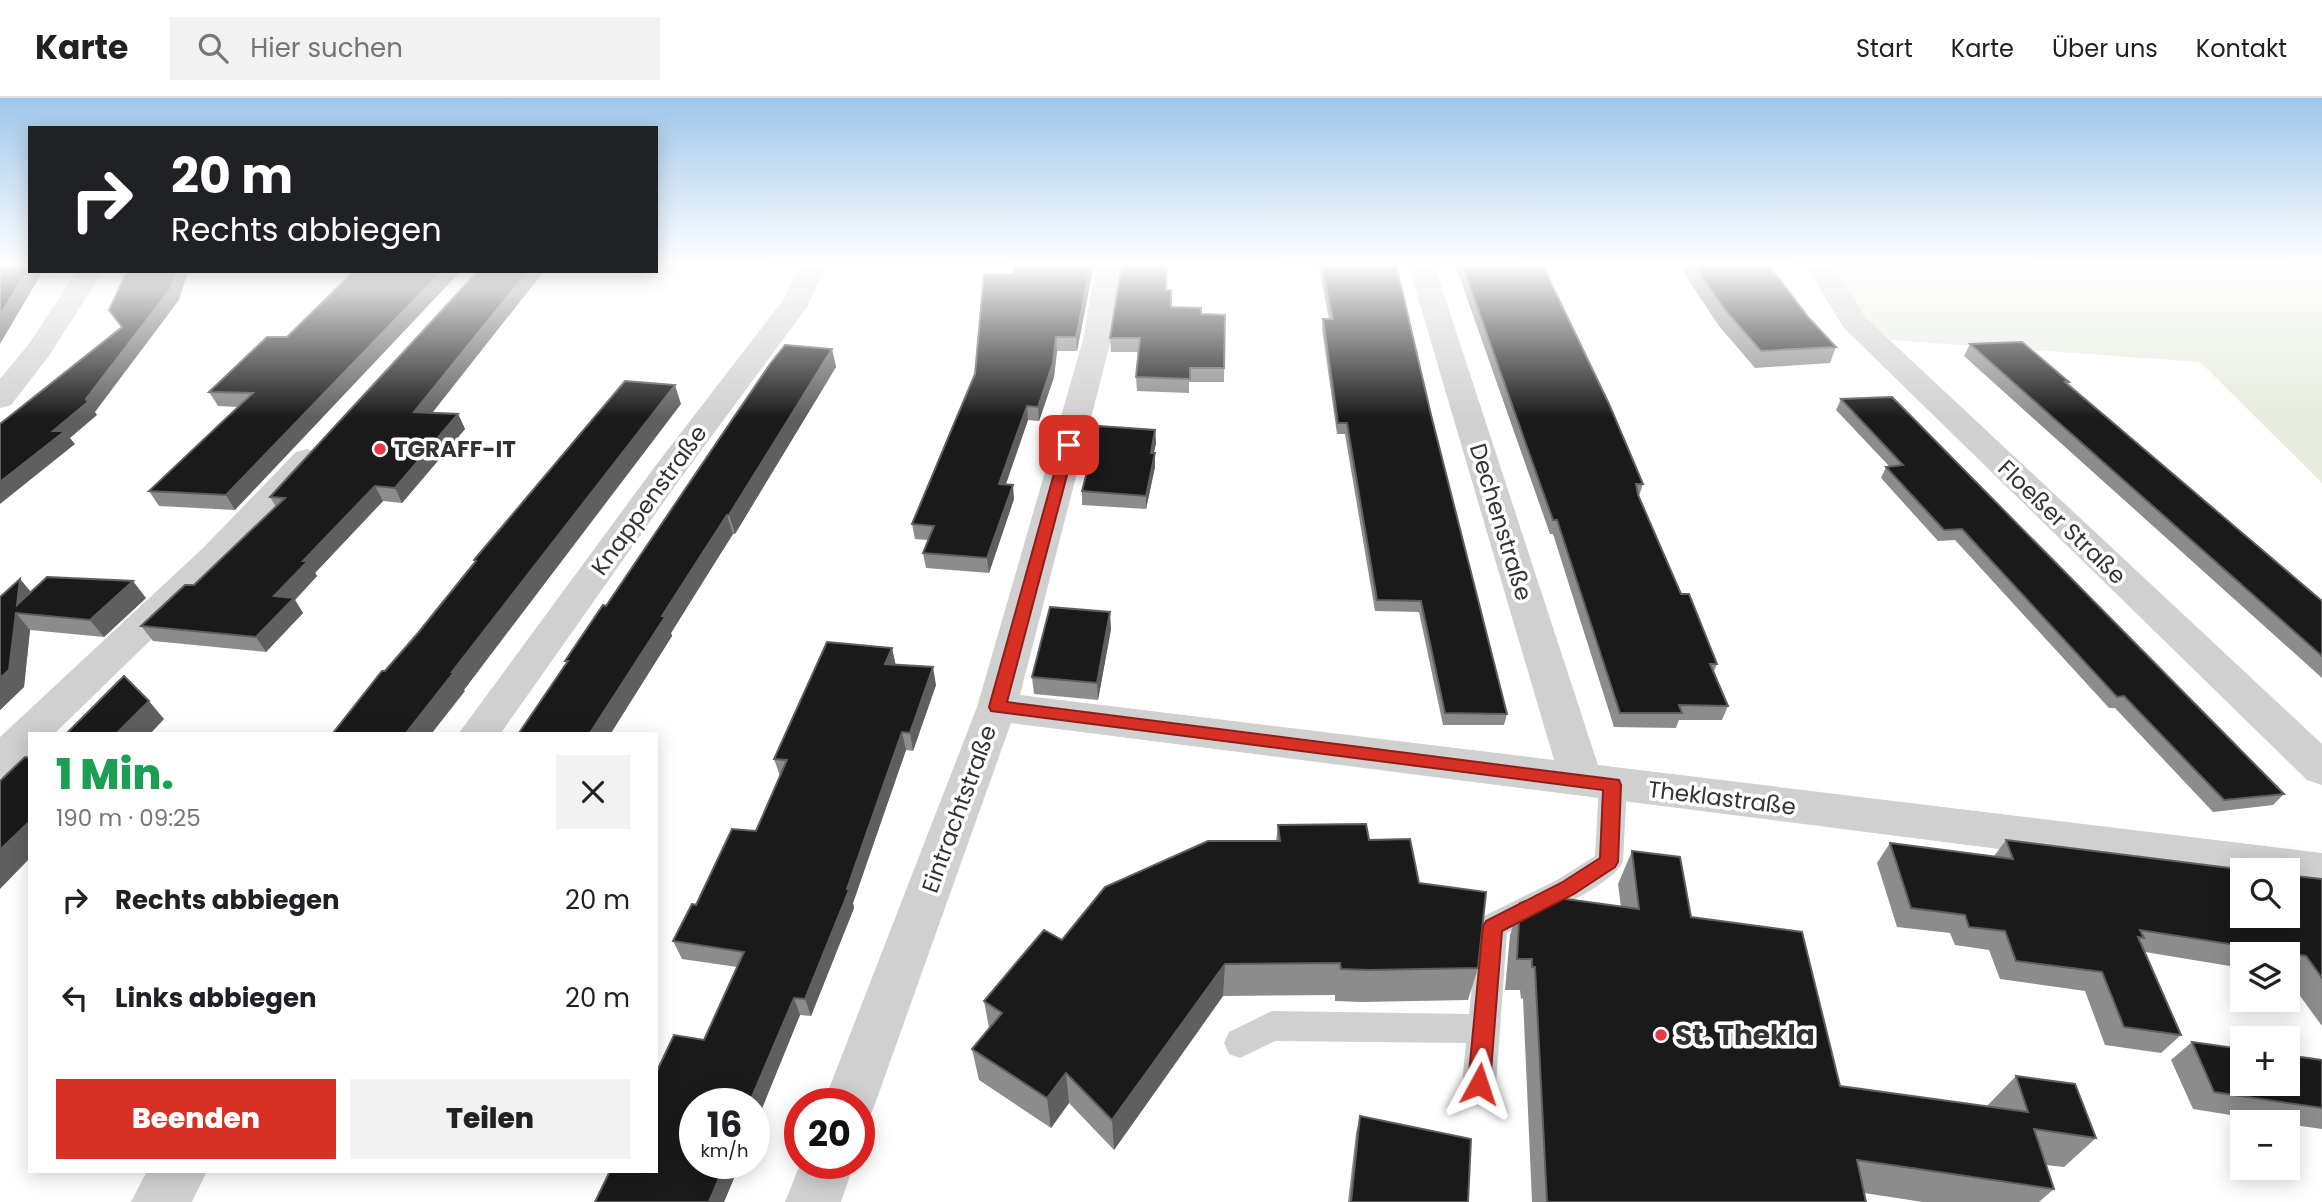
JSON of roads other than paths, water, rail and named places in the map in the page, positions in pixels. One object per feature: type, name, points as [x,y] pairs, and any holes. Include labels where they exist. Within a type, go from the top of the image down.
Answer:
[{"type":"street","points":[[0,399],[39,350],[61,316]]},
{"type":"street","name":"Knappenstraße","points":[[481,732],[668,472],[786,316]]},
{"type":"street","name":"Eintrachtstraße","points":[[855,1088],[997,707],[1097,340],[1101,316]]},
{"type":"street","name":"Dechenstraße","points":[[1439,316],[1597,782]]},
{"type":"street","name":"Floeßer Straße","points":[[1850,316],[2322,769]]},
{"type":"street","points":[[32,732],[216,556],[330,435]]},
{"type":"street","name":"Theklastraße","points":[[997,707],[2322,872]]},
{"type":"street","points":[[0,762],[28,736]]},
{"type":"street","points":[[159,1202],[179,1173]]},
{"type":"street","points":[[813,1202],[821,1179]]},
{"type":"lane","points":[[1479,1084],[1493,926],[1567,889],[1609,862],[1597,782]]},
{"type":"lane","points":[[1240,1043],[1272,1026],[1485,1029]]},
{"type":"place","name":"TGRAFF-IT","points":[[380,449]]},
{"type":"place","name":"St. Thekla","points":[[1661,1035]]}]
